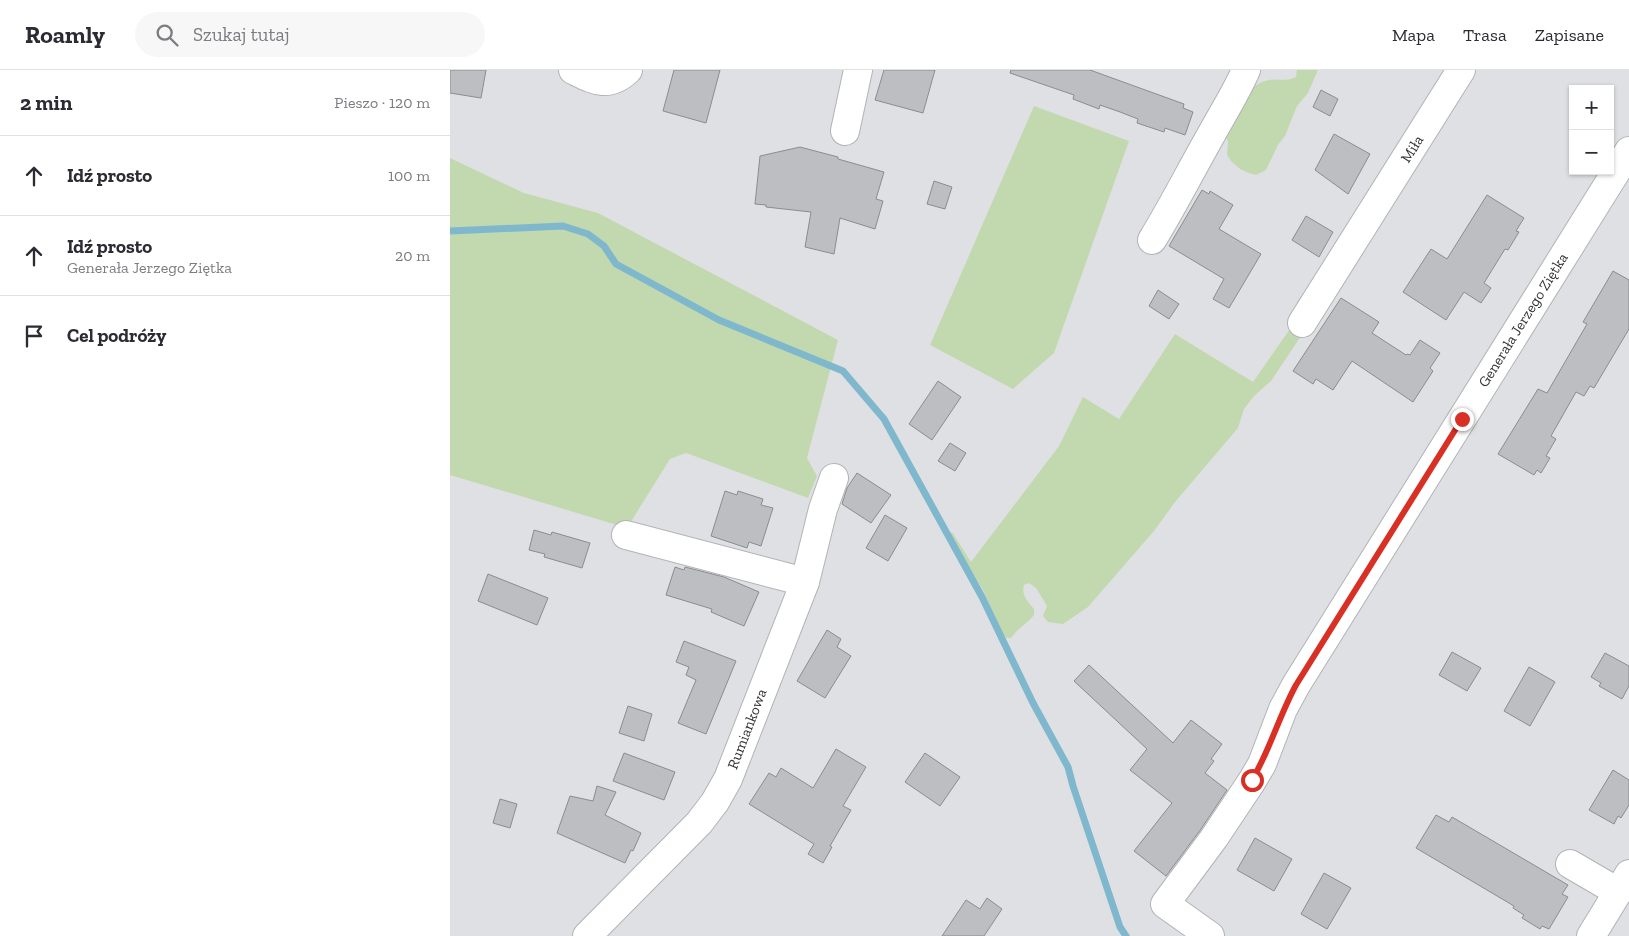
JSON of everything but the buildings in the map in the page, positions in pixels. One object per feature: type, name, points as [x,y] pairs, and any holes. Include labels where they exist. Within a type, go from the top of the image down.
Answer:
[{"type":"street","points":[[573,70],[593,79],[607,82],[628,70]]},
{"type":"street","points":[[846,130],[858,70]]},
{"type":"street","points":[[1152,240],[1175,203],[1246,70]]},
{"type":"street","name":"Miła","points":[[1302,324],[1461,70]]},
{"type":"street","name":"Generała Jerzego Ziętka","points":[[1210,936],[1166,904],[1214,838],[1262,764],[1280,716],[1293,691],[1417,489],[1629,152]]},
{"type":"street","name":"Rumiankowa","points":[[587,936],[699,823],[715,802],[728,779],[805,582],[823,509],[834,478]]},
{"type":"street","points":[[626,535],[805,582]]},
{"type":"street","points":[[1570,864],[1624,883],[1591,936]]},
{"type":"green space","points":[[1297,70],[1318,70],[1308,93],[1297,106],[1285,136],[1278,145],[1266,170],[1256,175],[1240,169],[1227,155],[1228,141],[1225,137],[1241,102],[1260,83],[1296,77]]},
{"type":"green space","points":[[1034,106],[1129,141],[1054,353],[1013,389],[930,345]]},
{"type":"green space","points":[[450,158],[524,193],[598,213],[838,340],[807,458],[817,476],[808,498],[686,453],[670,459],[627,528],[450,475]]},
{"type":"green space","points":[[1301,296],[1304,297],[1303,333],[1271,381],[1254,396],[1244,409],[1238,428],[1175,502],[1154,531],[1088,607],[1063,624],[1048,622],[1043,616],[1047,606],[1036,588],[1029,583],[1024,585],[1023,592],[1034,609],[1034,615],[1011,638],[1003,635],[983,590],[950,533],[952,532],[971,562],[1059,446],[1083,397],[1119,419],[1175,334],[1253,382],[1299,316],[1297,302]]},
{"type":"waterway","points":[[450,231],[563,226],[588,234],[604,246],[616,264],[719,320],[843,371],[884,419],[982,597],[1033,703],[1068,767],[1120,927],[1126,936]]},
{"type":"route","points":[[1252,780],[1262,764],[1283,709],[1296,685],[1462,419]]}]
